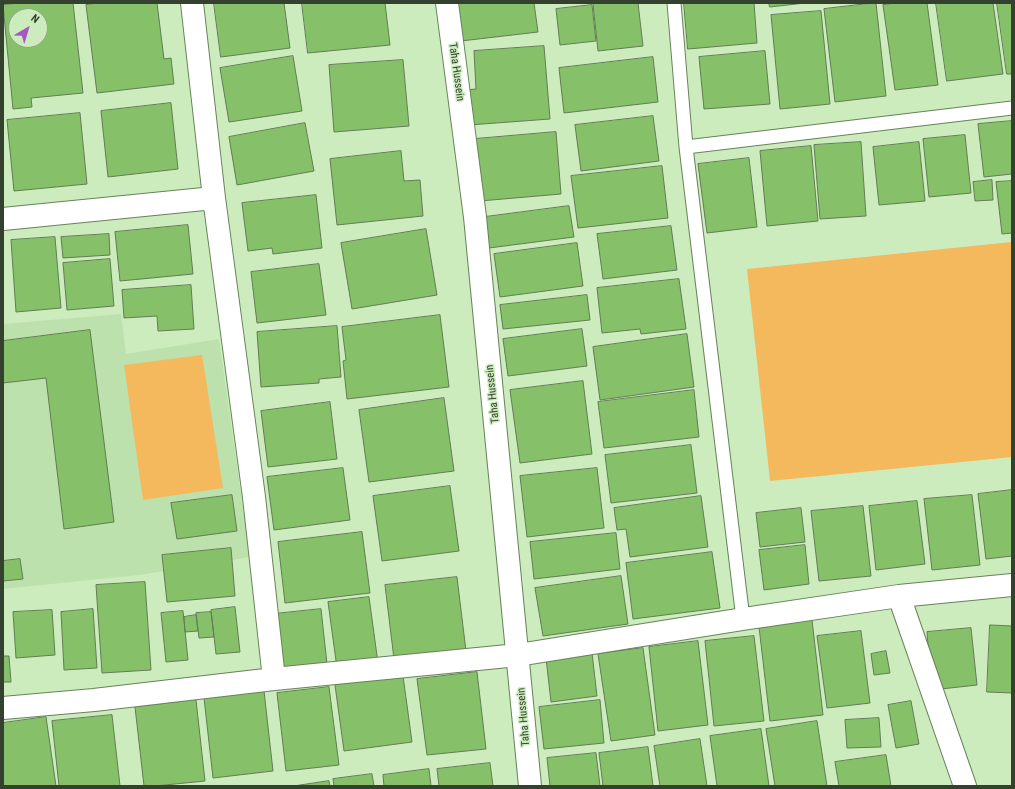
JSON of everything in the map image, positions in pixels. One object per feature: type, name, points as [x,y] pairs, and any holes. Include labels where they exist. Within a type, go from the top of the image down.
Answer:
[{"type":"street","points":[[192,3],[214,198],[254,497],[274,679]]},
{"type":"street","name":"Taha Hussein","points":[[447,3],[475,217],[530,786]]},
{"type":"street","points":[[3,218],[214,198]]},
{"type":"street","points":[[3,708],[94,700],[274,679],[518,655],[899,596],[1012,585]]},
{"type":"street","points":[[899,596],[966,786]]},
{"type":"lane","points":[[674,3],[686,147],[743,619]]},
{"type":"lane","points":[[686,147],[1012,108]]},
{"type":"shaded area","points":[[1012,242],[1012,457],[770,481],[747,269]]},
{"type":"shaded area","points":[[121,314],[126,354],[219,339],[250,557],[139,575],[3,589],[3,324]]},
{"type":"shaded area","points":[[202,355],[223,488],[143,500],[124,365]]},
{"type":"building","points":[[21,3],[73,3],[83,93],[31,98],[32,107],[13,109],[3,5]]},
{"type":"building","points":[[98,3],[157,3],[164,59],[171,58],[174,84],[97,93],[86,5]]},
{"type":"building","points":[[214,3],[284,3],[290,48],[221,57]]},
{"type":"building","points":[[302,3],[385,3],[390,45],[308,53]]},
{"type":"building","points":[[456,3],[534,3],[538,32],[461,41]]},
{"type":"building","points":[[638,3],[643,46],[598,51],[593,4]]},
{"type":"building","points":[[684,3],[754,3],[757,43],[688,49]]},
{"type":"building","points":[[769,3],[805,3],[770,7]]},
{"type":"building","points":[[876,3],[886,96],[835,102],[824,9]]},
{"type":"building","points":[[896,3],[927,3],[938,85],[895,90],[883,5]]},
{"type":"building","points":[[936,3],[993,3],[1003,74],[947,81]]},
{"type":"building","points":[[997,3],[1012,3],[1012,74],[1007,74]]},
{"type":"building","points":[[592,5],[596,41],[560,45],[556,9]]},
{"type":"building","points":[[821,11],[830,104],[780,109],[771,15]]},
{"type":"building","points":[[544,46],[550,119],[469,125],[466,90],[476,89],[474,51]]},
{"type":"building","points":[[765,51],[770,104],[704,109],[699,57]]},
{"type":"building","points":[[293,56],[302,111],[229,122],[220,68]]},
{"type":"building","points":[[653,57],[658,102],[564,113],[559,68]]},
{"type":"building","points":[[403,60],[409,126],[334,132],[329,65]]},
{"type":"building","points":[[171,103],[178,169],[108,177],[101,111]]},
{"type":"building","points":[[80,113],[87,184],[14,191],[7,120]]},
{"type":"building","points":[[653,116],[659,161],[581,171],[575,125]]},
{"type":"building","points":[[1012,121],[1012,174],[984,177],[978,124]]},
{"type":"building","points":[[305,123],[314,171],[237,185],[229,137]]},
{"type":"building","points":[[556,132],[561,194],[480,201],[475,139]]},
{"type":"building","points":[[965,135],[971,193],[929,197],[923,139]]},
{"type":"building","points":[[861,142],[866,216],[820,219],[814,145]]},
{"type":"building","points":[[919,142],[925,201],[879,205],[873,147]]},
{"type":"building","points":[[811,146],[818,221],[767,226],[760,151]]},
{"type":"building","points":[[401,151],[404,181],[420,180],[423,216],[337,225],[330,159]]},
{"type":"building","points":[[749,158],[757,227],[707,233],[698,164]]},
{"type":"building","points":[[662,166],[668,218],[578,228],[571,176]]},
{"type":"building","points":[[992,180],[993,200],[975,201],[973,182]]},
{"type":"building","points":[[1012,181],[1012,233],[1002,234],[996,182]]},
{"type":"building","points":[[316,195],[322,248],[273,254],[272,248],[248,251],[242,203]]},
{"type":"building","points":[[569,206],[574,237],[489,248],[485,217]]},
{"type":"building","points":[[188,225],[193,274],[120,281],[115,232]]},
{"type":"building","points":[[671,226],[677,270],[603,279],[597,234]]},
{"type":"building","points":[[426,229],[437,295],[352,309],[341,243]]},
{"type":"building","points":[[109,234],[110,255],[63,258],[61,237]]},
{"type":"building","points":[[55,237],[61,308],[16,312],[11,240]]},
{"type":"building","points":[[577,243],[583,286],[500,297],[494,254]]},
{"type":"building","points":[[110,259],[114,306],[67,310],[63,263]]},
{"type":"building","points":[[319,264],[326,315],[257,323],[251,272]]},
{"type":"building","points":[[679,279],[686,329],[641,334],[640,329],[602,333],[597,288]]},
{"type":"building","points":[[191,285],[194,329],[158,331],[157,316],[124,318],[122,290]]},
{"type":"building","points":[[587,295],[590,320],[503,329],[500,305]]},
{"type":"building","points":[[440,315],[449,387],[347,399],[343,361],[346,360],[342,327]]},
{"type":"building","points":[[337,326],[341,377],[319,379],[319,383],[261,387],[257,332]]},
{"type":"building","points":[[582,329],[587,366],[508,376],[503,339]]},
{"type":"building","points":[[90,330],[114,522],[64,529],[46,378],[3,383],[3,341]]},
{"type":"building","points":[[687,334],[694,387],[600,400],[593,347]]},
{"type":"building","points":[[583,381],[592,454],[520,463],[510,390]]},
{"type":"building","points":[[694,390],[699,437],[604,448],[598,402]]},
{"type":"building","points":[[444,398],[454,471],[369,482],[359,410]]},
{"type":"building","points":[[330,402],[337,459],[268,467],[261,411]]},
{"type":"building","points":[[691,445],[697,493],[611,503],[605,455]]},
{"type":"building","points":[[343,468],[350,520],[274,530],[267,477]]},
{"type":"building","points":[[597,468],[604,528],[527,537],[520,476]]},
{"type":"building","points":[[450,486],[459,551],[382,561],[373,496]]},
{"type":"building","points":[[1012,490],[1012,556],[986,559],[978,494]]},
{"type":"building","points":[[232,495],[237,531],[177,539],[171,503]]},
{"type":"building","points":[[972,495],[980,565],[932,570],[924,499]]},
{"type":"building","points":[[701,496],[708,547],[630,557],[626,529],[617,530],[614,508]]},
{"type":"building","points":[[917,501],[925,564],[876,570],[869,506]]},
{"type":"building","points":[[863,506],[871,576],[819,581],[811,511]]},
{"type":"building","points":[[801,508],[805,542],[760,547],[756,513]]},
{"type":"building","points":[[362,532],[370,593],[285,603],[278,542]]},
{"type":"building","points":[[616,533],[620,569],[534,579],[530,542]]},
{"type":"building","points":[[805,545],[809,584],[764,590],[759,550]]},
{"type":"building","points":[[231,548],[235,596],[167,602],[162,555]]},
{"type":"building","points":[[712,552],[720,608],[633,619],[626,563]]},
{"type":"building","points":[[20,559],[23,579],[3,581],[3,561]]},
{"type":"building","points":[[621,576],[628,624],[543,636],[535,588]]},
{"type":"building","points":[[457,577],[466,651],[394,659],[385,585]]},
{"type":"building","points":[[145,582],[151,670],[102,673],[96,585]]},
{"type":"building","points":[[369,597],[378,663],[337,668],[328,602]]},
{"type":"building","points":[[235,607],[240,652],[216,654],[211,610]]},
{"type":"building","points":[[93,609],[97,668],[64,670],[61,612]]},
{"type":"building","points":[[321,609],[327,664],[280,669],[274,614]]},
{"type":"building","points":[[52,610],[55,655],[16,658],[13,612]]},
{"type":"building","points":[[183,611],[188,660],[166,662],[161,613]]},
{"type":"building","points":[[211,612],[214,637],[199,638],[196,613]]},
{"type":"building","points":[[196,615],[198,631],[185,632],[184,617]]},
{"type":"building","points":[[812,620],[823,715],[770,721],[759,627]]},
{"type":"building","points":[[990,625],[1012,626],[1012,693],[987,692]]},
{"type":"building","points":[[971,628],[977,685],[932,690],[927,632]]},
{"type":"building","points":[[861,631],[870,703],[827,708],[817,636]]},
{"type":"building","points":[[754,636],[764,721],[714,726],[705,641]]},
{"type":"building","points":[[698,641],[708,725],[658,731],[649,647]]},
{"type":"building","points":[[643,648],[655,735],[611,741],[598,654]]},
{"type":"building","points":[[886,651],[890,673],[874,675],[871,654]]},
{"type":"building","points":[[592,653],[597,696],[551,702],[546,658]]},
{"type":"building","points":[[3,656],[9,656],[11,682],[3,682]]},
{"type":"building","points":[[477,672],[486,749],[427,755],[417,679]]},
{"type":"building","points":[[403,676],[412,742],[344,751],[335,685]]},
{"type":"building","points":[[329,687],[339,765],[286,771],[277,693]]},
{"type":"building","points":[[264,691],[273,771],[213,778],[204,698]]},
{"type":"building","points":[[196,700],[205,781],[144,786],[135,707]]},
{"type":"building","points":[[600,700],[604,743],[544,749],[539,707]]},
{"type":"building","points":[[911,701],[919,744],[896,748],[888,705]]},
{"type":"building","points":[[112,715],[120,786],[59,786],[52,721]]},
{"type":"building","points":[[46,717],[56,786],[3,786],[3,723]]},
{"type":"building","points":[[879,718],[881,747],[847,748],[845,720]]},
{"type":"building","points":[[817,721],[827,786],[775,786],[766,729]]},
{"type":"building","points":[[761,729],[769,786],[717,786],[710,736]]},
{"type":"building","points":[[700,739],[707,786],[660,786],[654,746]]},
{"type":"building","points":[[648,747],[653,786],[603,786],[599,753]]},
{"type":"building","points":[[596,753],[600,786],[550,786],[547,758]]},
{"type":"building","points":[[886,755],[891,786],[839,786],[835,762]]},
{"type":"building","points":[[490,763],[493,786],[439,786],[437,769]]},
{"type":"building","points":[[429,769],[431,786],[384,786],[383,775]]},
{"type":"building","points":[[372,774],[374,786],[334,786],[333,779]]},
{"type":"building","points":[[329,781],[330,786],[294,786]]}]
